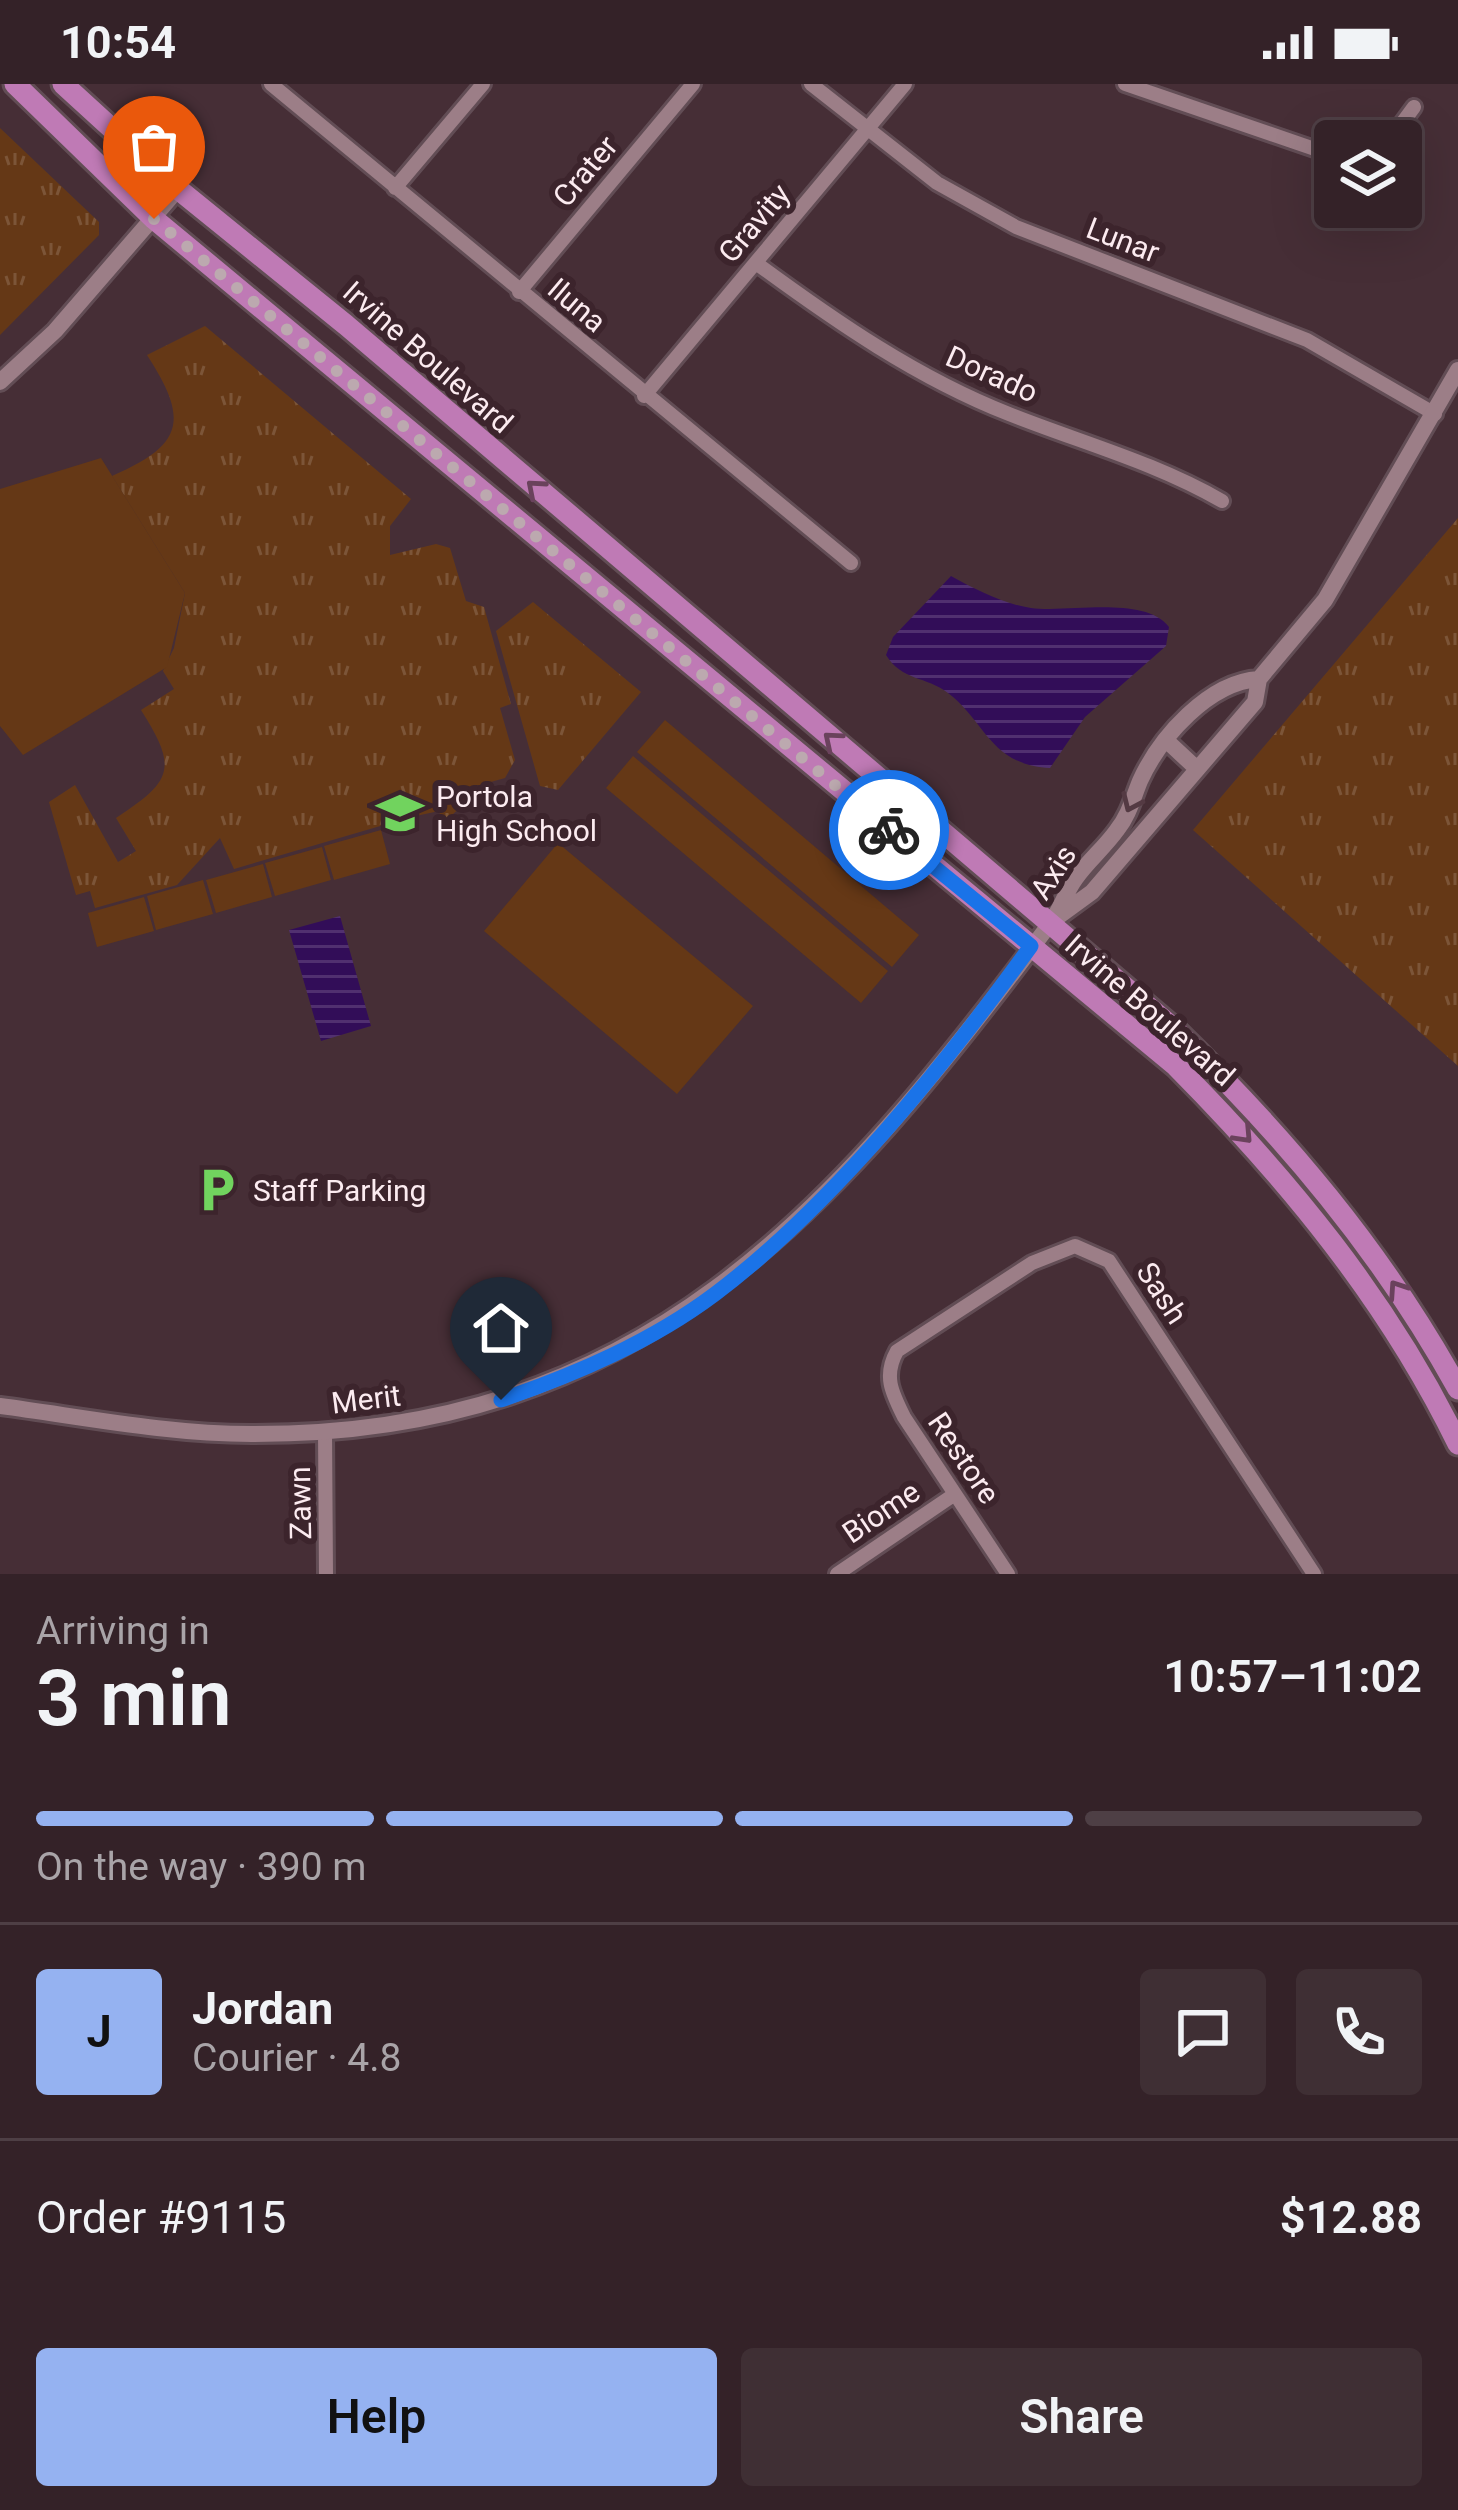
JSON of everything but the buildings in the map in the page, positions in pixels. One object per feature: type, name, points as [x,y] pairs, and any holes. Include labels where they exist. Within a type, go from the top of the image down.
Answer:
[{"type":"main road","name":"Irvine Boulevard","points":[[15,84],[154,219],[1176,1066],[1285,1181],[1374,1299],[1458,1444]]},
{"type":"main road","name":"Irvine Boulevard","points":[[63,84],[178,190],[346,325],[680,614],[1172,1027],[1287,1143],[1381,1264],[1458,1389]]},
{"type":"street","points":[[395,188],[483,84]]},
{"type":"street","name":"Crater","points":[[519,292],[693,84]]},
{"type":"street","name":"Lunar","points":[[811,84],[937,183],[1016,227],[1306,340],[1435,414]]},
{"type":"street","name":"Gravity","points":[[644,396],[905,84]]},
{"type":"street","points":[[1131,85],[1314,149]]},
{"type":"street","name":"Iluna","points":[[279,87],[519,292],[851,563]]},
{"type":"street","points":[[1404,120],[1414,107]]},
{"type":"street","points":[[0,382],[55,331],[178,190]]},
{"type":"street","name":"Dorado","points":[[756,263],[860,335],[952,388],[1009,414],[1169,470],[1222,501]]},
{"type":"street","name":"Axis","points":[[1051,922],[1092,892],[1255,702],[1259,679],[1325,601],[1458,370]]},
{"type":"street","name":"Axis","points":[[1051,922],[1075,879],[1119,828],[1144,774],[1167,741],[1222,689],[1238,680],[1259,679]]},
{"type":"street","points":[[1167,741],[1196,768]]},
{"type":"street","name":"Merit","points":[[0,1406],[226,1434],[325,1431],[425,1418],[551,1383],[670,1324],[715,1294],[772,1245],[869,1144],[1051,922]]},
{"type":"street","name":"Sash","points":[[888,1366],[897,1351],[1032,1263],[1076,1246],[1091,1250],[1109,1261],[1314,1574]]},
{"type":"street","name":"Restore","points":[[888,1366],[890,1391],[1008,1574]]},
{"type":"street","name":"Zawn","points":[[325,1431],[326,1574]]},
{"type":"street","name":"Biome","points":[[837,1574],[956,1494]]},
{"type":"green space","points":[[0,128],[99,222],[99,235],[0,335]]},
{"type":"green space","points":[[205,326],[411,499],[390,526],[390,555],[436,544],[450,548],[466,601],[484,607],[511,704],[500,708],[515,760],[505,778],[437,797],[440,804],[471,798],[443,823],[439,811],[411,817],[234,869],[220,838],[177,885],[95,908],[90,891],[76,895],[49,802],[75,785],[118,862],[136,851],[116,818],[149,794],[164,772],[161,746],[141,710],[174,689],[163,671],[174,648],[185,593],[112,476],[153,453],[172,429],[170,397],[147,355]]},
{"type":"green space","points":[[101,458],[185,593],[167,667],[23,755],[0,726],[0,489]]},
{"type":"green space","points":[[1458,518],[1458,1066],[1193,830]]},
{"type":"green space","points":[[533,602],[641,692],[558,790],[540,786],[496,631]]},
{"type":"green space","points":[[665,720],[919,935],[892,967],[637,752]]},
{"type":"green space","points":[[633,756],[888,971],[861,1003],[606,788]]},
{"type":"green space","points":[[381,830],[390,864],[334,880],[324,846]]},
{"type":"green space","points":[[558,843],[753,1006],[677,1094],[484,931]]},
{"type":"green space","points":[[322,847],[331,880],[275,896],[265,863]]},
{"type":"green space","points":[[263,864],[272,897],[216,913],[206,880]]},
{"type":"green space","points":[[203,880],[213,914],[156,930],[147,896]]},
{"type":"green space","points":[[144,897],[154,931],[97,947],[88,913]]},
{"type":"shaded area","points":[[951,576],[1000,600],[1031,608],[1142,611],[1169,627],[1166,646],[1085,717],[1050,768],[1030,765],[1001,751],[948,693],[899,670],[886,655],[893,637]]},
{"type":"shaded area","points":[[340,916],[371,1026],[321,1041],[289,930]]},
{"type":"way so far","points":[[154,219],[889,830]]},
{"type":"place","name":"Portola High School","points":[[400,813]]},
{"type":"place","name":"Staff Parking","points":[[217,1190]]},
{"type":"route","points":[[501,1400],[598,1363],[715,1294],[772,1245],[869,1144],[1031,946],[889,830]]}]
